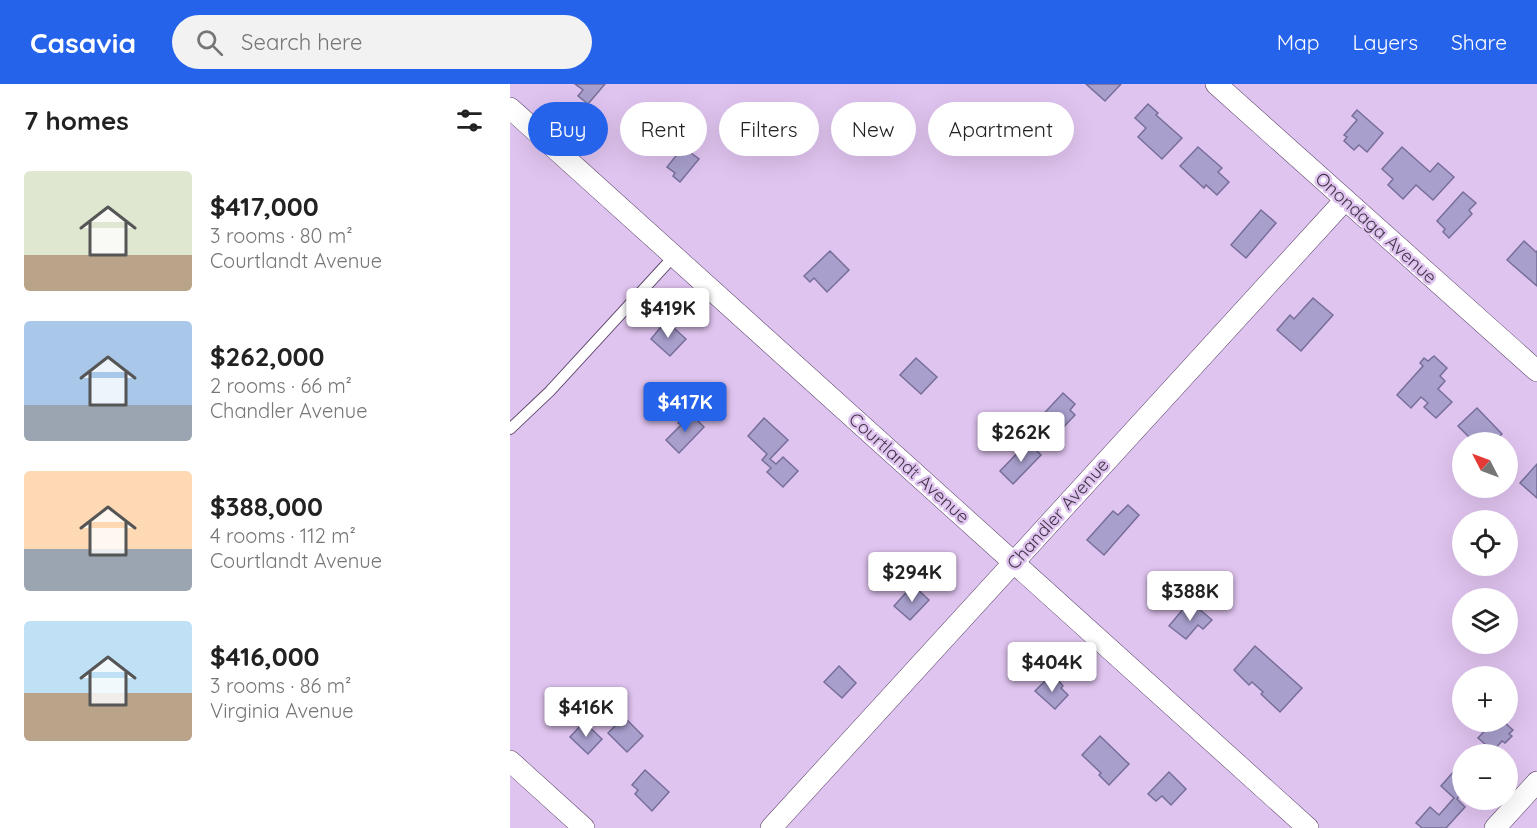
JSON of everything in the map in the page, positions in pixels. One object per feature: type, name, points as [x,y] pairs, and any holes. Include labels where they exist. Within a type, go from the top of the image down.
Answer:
[{"type":"street","name":"Onondaga Avenue","points":[[1216,84],[1537,371]]},
{"type":"street","name":"Courtlandt Avenue","points":[[510,108],[1308,828]]},
{"type":"street","name":"Chandler Avenue","points":[[771,828],[1345,200]]},
{"type":"street","points":[[510,761],[584,828]]},
{"type":"street","points":[[1495,828],[1537,782]]},
{"type":"lane","points":[[510,429],[550,391],[674,256]]},
{"type":"building","points":[[575,84],[605,84],[590,102],[586,102],[578,96],[583,90]]},
{"type":"building","points":[[1086,84],[1121,84],[1105,101]]},
{"type":"building","points":[[1148,104],[1158,113],[1156,115],[1182,138],[1162,159],[1138,137],[1146,128],[1135,118]]},
{"type":"building","points":[[1357,110],[1383,133],[1367,152],[1359,145],[1354,150],[1344,141],[1347,137],[1344,135],[1357,120],[1352,116]]},
{"type":"building","points":[[1198,147],[1222,168],[1218,172],[1229,182],[1217,195],[1206,185],[1204,188],[1180,166]]},
{"type":"building","points":[[1402,147],[1430,172],[1438,163],[1454,177],[1433,200],[1416,185],[1403,199],[1388,185],[1393,179],[1382,169]]},
{"type":"building","points":[[676,156],[695,156],[699,159],[680,182],[673,176],[675,173],[667,167]]},
{"type":"building","points":[[1463,192],[1476,203],[1469,210],[1472,214],[1449,238],[1443,232],[1445,229],[1437,221]]},
{"type":"building","points":[[1261,210],[1276,223],[1246,258],[1231,245]]},
{"type":"building","points":[[1524,241],[1537,251],[1537,286],[1507,260]]},
{"type":"building","points":[[830,251],[849,270],[827,292],[814,278],[810,282],[804,276]]},
{"type":"building","points":[[1313,298],[1333,315],[1301,351],[1277,330],[1290,315],[1294,319]]},
{"type":"building","points":[[666,321],[686,339],[670,356],[651,339]]},
{"type":"building","points":[[1434,356],[1447,368],[1440,376],[1445,381],[1438,389],[1452,402],[1436,418],[1424,407],[1428,403],[1421,397],[1411,408],[1397,395],[1423,366],[1420,363],[1424,358],[1428,361]]},
{"type":"building","points":[[916,358],[937,377],[921,394],[900,375]]},
{"type":"building","points":[[1063,393],[1075,404],[1070,410],[1075,415],[1053,438],[1036,422]]},
{"type":"building","points":[[1477,408],[1500,432],[1464,432],[1458,426]]},
{"type":"building","points":[[689,412],[704,427],[679,453],[666,440],[681,425],[678,423]]},
{"type":"building","points":[[764,418],[788,440],[770,459],[776,464],[783,457],[798,471],[783,487],[767,472],[771,468],[762,460],[767,454],[748,436]]},
{"type":"building","points":[[1028,442],[1041,455],[1013,484],[1000,471]]},
{"type":"building","points":[[1537,464],[1537,498],[1520,483]]},
{"type":"building","points":[[1128,505],[1139,515],[1104,555],[1087,540],[1113,511],[1118,515]]},
{"type":"building","points":[[913,585],[929,600],[910,620],[894,606]]},
{"type":"building","points":[[1184,608],[1192,615],[1198,608],[1212,620],[1203,629],[1198,625],[1186,639],[1169,626]]},
{"type":"building","points":[[1255,646],[1302,688],[1280,712],[1261,694],[1263,692],[1252,682],[1249,685],[1234,670]]},
{"type":"building","points":[[839,666],[856,683],[842,698],[824,682]]},
{"type":"building","points":[[1048,678],[1054,684],[1058,680],[1063,686],[1061,688],[1068,695],[1055,709],[1035,691]]},
{"type":"building","points":[[624,717],[643,736],[627,752],[608,733]]},
{"type":"building","points":[[584,722],[602,739],[588,754],[570,737]]},
{"type":"building","points":[[1484,732],[1511,732],[1509,734],[1512,736],[1505,743],[1502,741],[1499,744],[1485,744],[1478,738]]},
{"type":"building","points":[[1100,736],[1129,764],[1109,785],[1099,775],[1101,773],[1082,755]]},
{"type":"building","points":[[645,770],[669,792],[652,811],[635,794],[638,790],[632,785]]},
{"type":"building","points":[[1169,772],[1186,789],[1171,805],[1162,796],[1156,801],[1148,794]]},
{"type":"building","points":[[1452,773],[1452,796],[1441,786]]},
{"type":"building","points":[[1452,800],[1452,810],[1462,810],[1446,828],[1422,828],[1416,823],[1430,807],[1439,815]]}]
